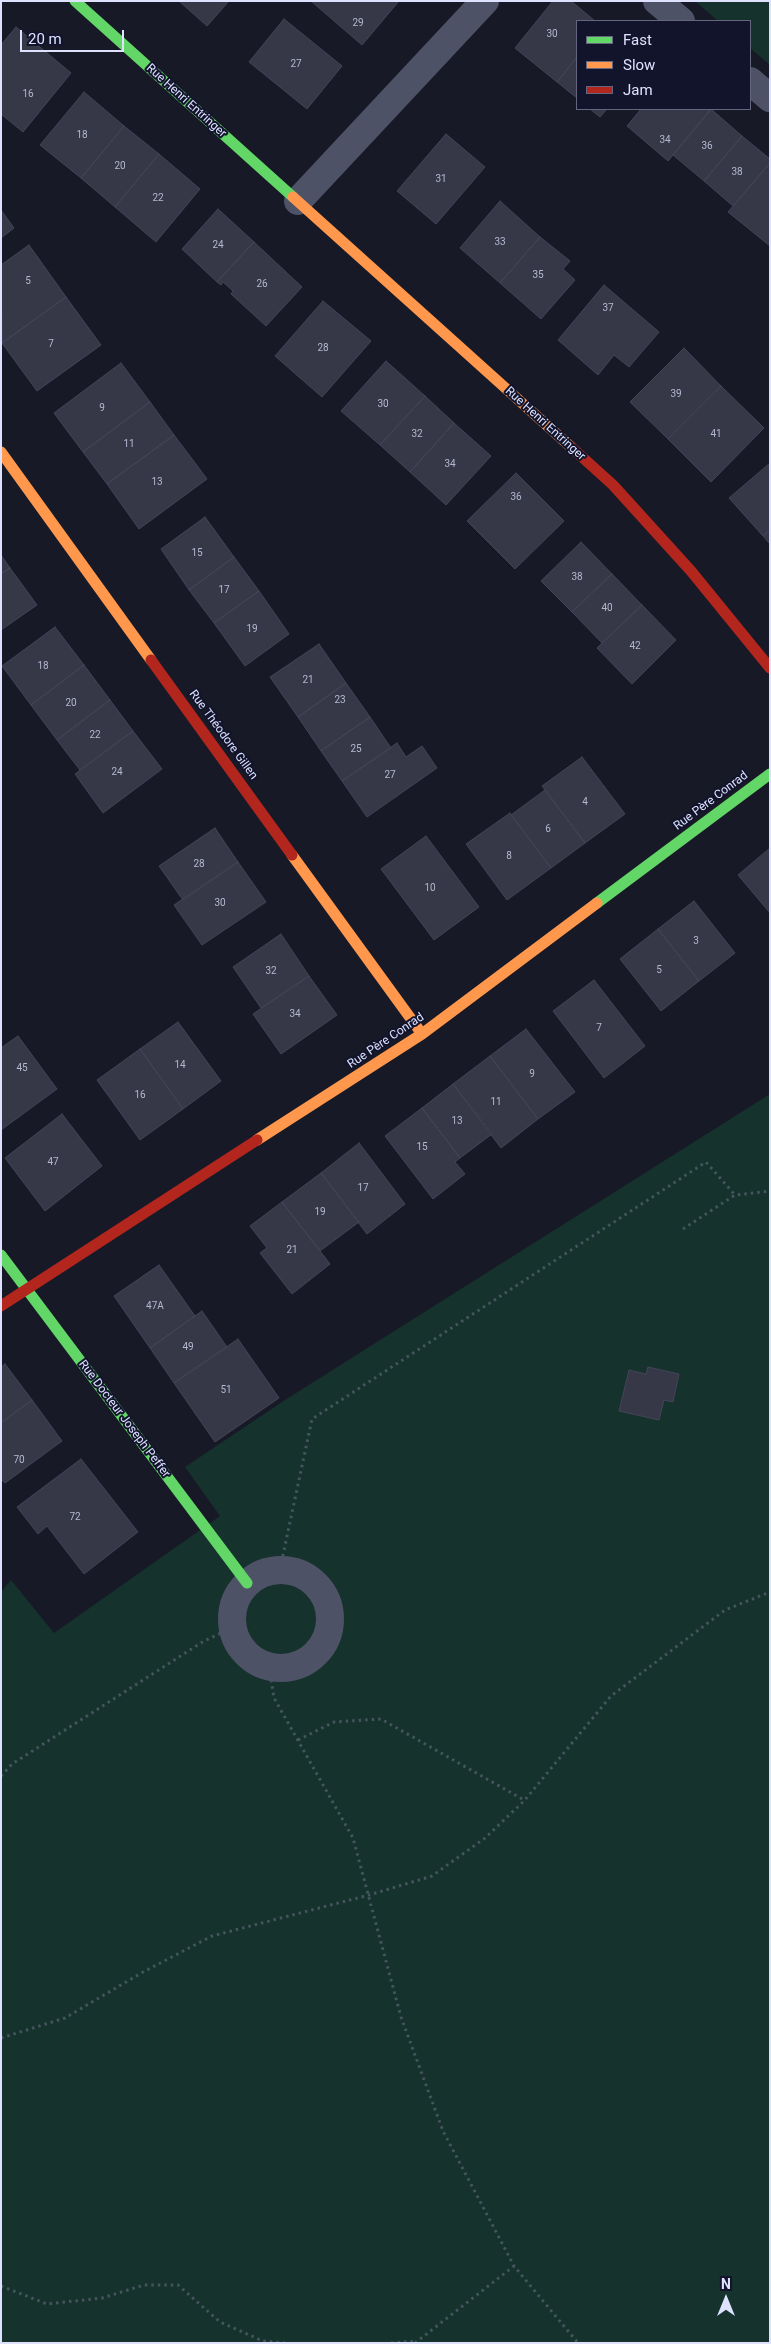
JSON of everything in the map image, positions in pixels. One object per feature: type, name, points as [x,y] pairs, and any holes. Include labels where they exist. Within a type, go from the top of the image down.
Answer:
[{"type":"street","name":"Rue Henri Entringer","points":[[75,1],[613,485],[691,571],[770,668]]},
{"type":"street","points":[[298,201],[485,1]]},
{"type":"street","points":[[658,1],[680,20]]},
{"type":"street","points":[[751,81],[770,98]]},
{"type":"street","name":"Rue Théodore Gillen","points":[[1,452],[422,1034]]},
{"type":"street","name":"Rue Père Conrad","points":[[1,1306],[422,1034],[770,774]]},
{"type":"street","name":"Rue Docteur Joseph Peffer","points":[[1,1255],[246,1583]]},
{"type":"street","points":[[280,1570],[300,1574],[316,1584],[324,1595],[330,1610],[330,1627],[324,1642],[314,1655],[301,1664],[285,1668],[269,1667],[256,1662],[244,1653],[236,1641],[232,1628],[232,1611],[237,1596],[246,1583],[262,1573],[280,1570]]},
{"type":"path","points":[[280,1570],[312,1419],[706,1162],[735,1195]]},
{"type":"path","points":[[683,1229],[735,1195],[770,1191]]},
{"type":"path","points":[[1,2038],[66,2018],[143,1972],[212,1936],[369,1895],[432,1876],[485,1838],[524,1800],[611,1696],[725,1610],[770,1592]]},
{"type":"path","points":[[1,1776],[12,1764],[204,1641],[232,1628]]},
{"type":"path","points":[[269,1667],[274,1698],[353,1838],[401,2017],[443,2131],[514,2266],[578,2343]]},
{"type":"path","points":[[298,1740],[334,1722],[381,1719],[524,1800]]},
{"type":"path","points":[[391,2343],[415,2342],[514,2266]]},
{"type":"path","points":[[1,2286],[47,2304],[102,2298],[144,2285],[178,2285],[220,2322],[263,2341],[285,2343]]},
{"type":"green space","points":[[695,1],[770,1],[770,65],[751,49],[751,20],[717,20]]},
{"type":"green space","points":[[770,1094],[770,2343],[1,2343],[1,1592],[11,1580],[54,1633],[220,1516],[185,1467],[285,1400]]},
{"type":"building","points":[[179,1],[229,1],[207,26]]},
{"type":"building","points":[[311,1],[399,1],[362,45]]},
{"type":"building","points":[[553,1],[571,1],[594,20],[576,20],[576,58],[557,82],[515,48]]},
{"type":"building","points":[[284,19],[342,66],[307,109],[249,62]]},
{"type":"building","points":[[16,27],[71,73],[23,132],[1,114],[1,45]]},
{"type":"building","points":[[576,58],[576,97],[557,82]]},
{"type":"building","points":[[84,92],[124,126],[81,178],[40,145]]},
{"type":"building","points":[[591,110],[606,110],[600,117]]},
{"type":"building","points":[[640,110],[710,110],[668,161],[627,126]]},
{"type":"building","points":[[710,110],[742,136],[704,181],[673,155]]},
{"type":"building","points":[[124,126],[159,154],[115,207],[81,178]]},
{"type":"building","points":[[446,134],[485,167],[436,224],[397,191]]},
{"type":"building","points":[[742,136],[770,159],[770,163],[733,206],[704,181]]},
{"type":"building","points":[[159,154],[200,189],[156,242],[115,207]]},
{"type":"building","points":[[770,163],[770,246],[728,212]]},
{"type":"building","points":[[500,201],[540,237],[500,283],[460,248]]},
{"type":"building","points":[[218,209],[254,242],[217,282],[182,249]]},
{"type":"building","points":[[1,210],[14,228],[1,238]]},
{"type":"building","points":[[540,237],[570,261],[563,269],[575,280],[541,319],[500,283]]},
{"type":"building","points":[[254,242],[302,287],[266,326],[231,294],[233,291],[223,282],[221,285],[217,282]]},
{"type":"building","points":[[29,245],[66,297],[2,343],[1,265]]},
{"type":"building","points":[[604,285],[659,332],[629,367],[614,355],[598,375],[558,340]]},
{"type":"building","points":[[66,297],[101,345],[37,391],[2,343]]},
{"type":"building","points":[[323,301],[371,341],[322,397],[275,356]]},
{"type":"building","points":[[684,348],[721,386],[668,439],[630,402]]},
{"type":"building","points":[[386,361],[425,396],[380,445],[341,411]]},
{"type":"building","points":[[121,363],[150,402],[83,452],[54,413]]},
{"type":"building","points":[[721,386],[764,428],[711,482],[668,439]]},
{"type":"building","points":[[425,396],[454,423],[410,472],[380,445]]},
{"type":"building","points":[[150,402],[174,435],[107,484],[83,452]]},
{"type":"building","points":[[454,423],[491,456],[446,505],[410,472]]},
{"type":"building","points":[[174,435],[207,479],[139,529],[107,484]]},
{"type":"building","points":[[770,463],[770,530],[763,536],[729,498]]},
{"type":"building","points":[[516,473],[564,521],[515,569],[467,521]]},
{"type":"building","points":[[205,517],[234,557],[189,590],[161,549]]},
{"type":"building","points":[[770,530],[770,544],[763,536]]},
{"type":"building","points":[[581,542],[612,574],[572,612],[541,581]]},
{"type":"building","points":[[1,555],[10,568],[1,574]]},
{"type":"building","points":[[234,557],[259,591],[214,623],[189,590]]},
{"type":"building","points":[[10,568],[37,605],[1,630],[1,574]]},
{"type":"building","points":[[612,574],[642,605],[602,643],[572,612]]},
{"type":"building","points":[[259,591],[289,634],[245,666],[214,623]]},
{"type":"building","points":[[642,605],[676,640],[632,684],[597,648]]},
{"type":"building","points":[[55,627],[84,665],[31,705],[2,666]]},
{"type":"building","points":[[319,644],[346,683],[298,717],[270,677]]},
{"type":"building","points":[[84,665],[110,700],[57,740],[31,705]]},
{"type":"building","points":[[346,683],[370,717],[321,751],[298,717]]},
{"type":"building","points":[[110,700],[133,731],[80,770],[57,740]]},
{"type":"building","points":[[370,717],[391,748],[342,781],[321,751]]},
{"type":"building","points":[[133,731],[162,769],[103,813],[75,774]]},
{"type":"building","points":[[397,743],[406,757],[422,746],[437,768],[367,817],[342,781]]},
{"type":"building","points":[[582,757],[625,814],[585,843],[542,786]]},
{"type":"building","points":[[545,790],[585,843],[551,868],[511,815]]},
{"type":"building","points":[[510,813],[551,868],[507,900],[466,844]]},
{"type":"building","points":[[215,828],[238,862],[183,900],[159,866]]},
{"type":"building","points":[[426,836],[479,907],[434,940],[381,869]]},
{"type":"building","points":[[770,848],[770,913],[738,875]]},
{"type":"building","points":[[238,862],[266,902],[202,945],[174,905]]},
{"type":"building","points":[[694,901],[735,953],[699,981],[658,929]]},
{"type":"building","points":[[658,929],[699,981],[661,1011],[620,959]]},
{"type":"building","points":[[281,934],[309,976],[261,1008],[233,967]]},
{"type":"building","points":[[309,976],[337,1015],[281,1054],[253,1014]]},
{"type":"building","points":[[594,980],[645,1046],[604,1078],[553,1011]]},
{"type":"building","points":[[178,1022],[221,1081],[183,1109],[140,1049]]},
{"type":"building","points":[[526,1029],[575,1092],[538,1119],[490,1056]]},
{"type":"building","points":[[18,1036],[57,1089],[1,1130],[1,1048]]},
{"type":"building","points":[[140,1049],[183,1109],[140,1140],[97,1080]]},
{"type":"building","points":[[490,1056],[538,1119],[501,1148],[453,1084]]},
{"type":"building","points":[[453,1084],[492,1134],[460,1158],[422,1108]]},
{"type":"building","points":[[422,1108],[460,1158],[455,1162],[465,1174],[433,1199],[385,1136]]},
{"type":"building","points":[[62,1114],[102,1166],[45,1211],[5,1158]]},
{"type":"building","points":[[359,1143],[405,1204],[367,1234],[321,1173]]},
{"type":"building","points":[[321,1173],[359,1222],[320,1251],[282,1202]]},
{"type":"building","points":[[282,1202],[330,1264],[292,1294],[260,1253],[267,1248],[250,1226]]},
{"type":"building","points":[[159,1265],[195,1316],[150,1348],[114,1296]]},
{"type":"building","points":[[202,1311],[227,1347],[174,1383],[150,1348]]},
{"type":"building","points":[[238,1339],[279,1398],[215,1442],[174,1383]]},
{"type":"building","points":[[5,1364],[32,1400],[1,1423],[1,1367]]},
{"type":"building","points":[[648,1367],[679,1374],[673,1402],[664,1400],[659,1420],[619,1411],[629,1370],[646,1374]]},
{"type":"building","points":[[32,1400],[62,1441],[5,1483],[1,1479],[1,1423]]},
{"type":"building","points":[[81,1459],[138,1532],[84,1574],[47,1526],[38,1534],[17,1507]]},
{"type":"traffic: fast","points":[[75,1],[293,197]]},
{"type":"traffic: fast","points":[[597,903],[770,774]]},
{"type":"traffic: fast","points":[[1,1255],[247,1583]]},
{"type":"traffic: slow","points":[[293,197],[571,447]]},
{"type":"traffic: slow","points":[[1,452],[151,660]]},
{"type":"traffic: slow","points":[[292,855],[422,1034]]},
{"type":"traffic: slow","points":[[257,1140],[422,1034],[597,903]]},
{"type":"traffic: jam","points":[[571,447],[613,485],[691,571],[770,668]]},
{"type":"traffic: jam","points":[[151,660],[292,855]]},
{"type":"traffic: jam","points":[[1,1306],[257,1140]]}]
